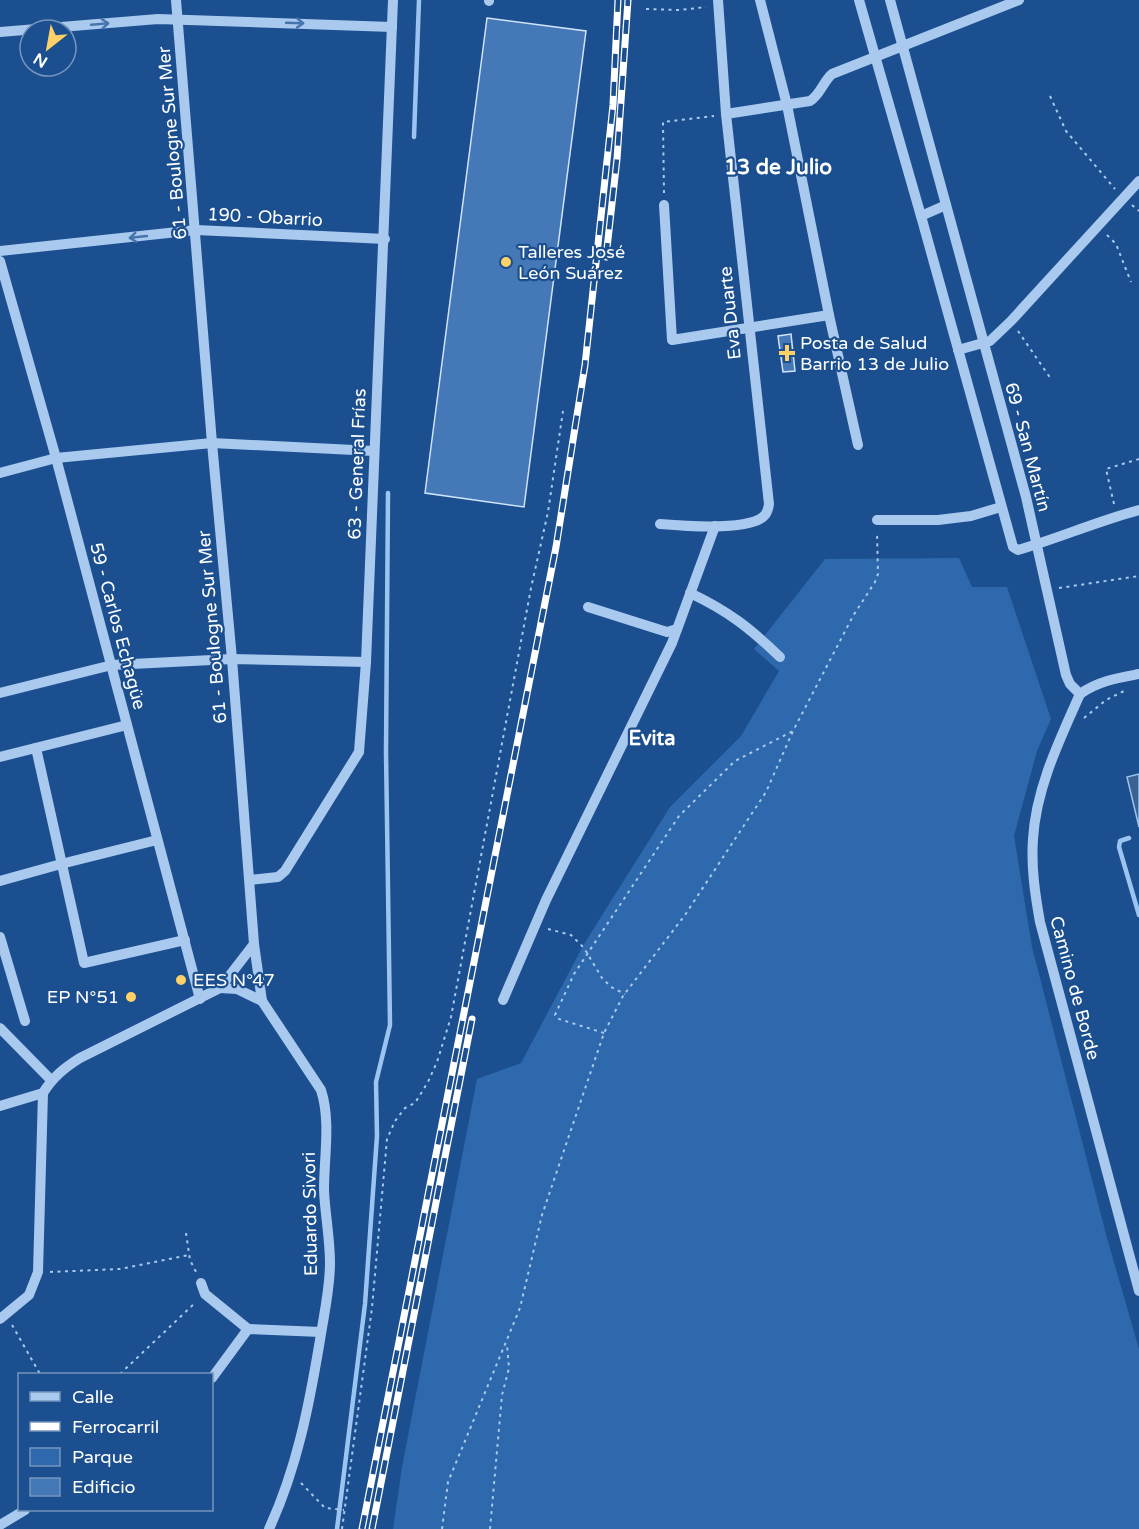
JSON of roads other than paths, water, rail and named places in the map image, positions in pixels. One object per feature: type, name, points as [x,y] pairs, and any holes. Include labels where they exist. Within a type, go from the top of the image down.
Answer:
[{"type":"street","name":"61 - Boulogne Sur Mer","points":[[176,0],[254,944]]},
{"type":"street","name":"63 - General Frías","points":[[250,880],[278,877],[285,871],[359,752],[366,662],[393,0]]},
{"type":"street","points":[[760,0],[787,105],[828,315],[858,446]]},
{"type":"street","points":[[859,0],[1013,547],[1018,550],[1036,545],[1139,510]]},
{"type":"street","name":"69 - San Martín","points":[[890,0],[1026,497],[1066,675],[1070,684],[1080,694]]},
{"type":"street","points":[[726,114],[810,101],[815,98],[832,74],[1019,0]]},
{"type":"street","name":"Eva Duarte","points":[[660,524],[733,525],[762,518],[767,513],[769,504],[726,114],[718,3]]},
{"type":"street","points":[[0,32],[177,19],[392,27]]},
{"type":"street","points":[[958,350],[990,341],[1139,181]]},
{"type":"street","points":[[921,216],[946,205]]},
{"type":"street","points":[[664,206],[672,340],[828,315]]},
{"type":"street","name":"190 - Obarrio","points":[[0,251],[196,231],[385,239]]},
{"type":"street","name":"59 - Carlos Echagüe","points":[[0,261],[56,458],[200,999]]},
{"type":"street","points":[[0,473],[56,458],[212,443],[374,451]]},
{"type":"street","points":[[877,520],[938,520],[971,516],[1001,507]]},
{"type":"street","points":[[503,1000],[535,926],[672,644],[714,526]]},
{"type":"street","points":[[690,593],[719,607],[745,624],[780,657]]},
{"type":"street","points":[[588,607],[668,632],[677,629]]},
{"type":"street","points":[[0,693],[112,665],[232,659],[366,662]]},
{"type":"street","points":[[1080,694],[1104,681],[1139,674]]},
{"type":"street","name":"Camino de Borde","points":[[1080,694],[1050,766],[1036,813],[1033,838],[1034,885],[1040,922],[1139,1291]]},
{"type":"street","points":[[0,757],[128,725]]},
{"type":"street","points":[[36,748],[84,963],[185,940]]},
{"type":"street","points":[[0,881],[157,840]]},
{"type":"street","points":[[0,937],[25,1021]]},
{"type":"street","points":[[3,1317],[28,1295],[38,1272],[43,1093],[51,1080],[62,1069],[80,1058],[220,988],[254,944]]},
{"type":"street","name":"Eduardo Sivori","points":[[254,944],[262,1001],[321,1090],[324,1099],[326,1120],[324,1192],[330,1262],[311,1394],[291,1477],[268,1529]]},
{"type":"street","points":[[220,988],[237,989],[262,1001]]},
{"type":"street","points":[[0,1028],[51,1080]]},
{"type":"street","points":[[0,1106],[43,1093]]},
{"type":"street","points":[[203,1288],[248,1329],[321,1332]]},
{"type":"street","points":[[213,1377],[248,1329]]},
{"type":"street","points":[[0,1525],[22,1511]]},
{"type":"waterway","points":[[414,137],[419,0]]},
{"type":"waterway","points":[[337,1529],[365,1304],[377,1136],[376,1082],[390,1025],[386,752],[388,493]]},
{"type":"waterway","points":[[1129,838],[1120,841],[1119,847],[1139,915]]},
{"type":"railway","points":[[362,1529],[556,547],[585,365],[613,105],[618,0]]},
{"type":"railway","points":[[606,257],[617,159],[628,0]]},
{"type":"railway","points":[[372,1529],[472,1019]]},
{"type":"place","name":"Talleres José León Suárez","points":[[506,262]]},
{"type":"place","name":"Posta de Salud Barrio 13 de Julio","points":[[787,353]]},
{"type":"place","name":"EES N°47","points":[[181,980]]},
{"type":"place","name":"EP N°51","points":[[131,997]]},
{"type":"district","name":"13 de Julio","points":[[778,167]]},
{"type":"district","name":"Evita","points":[[652,739]]}]
